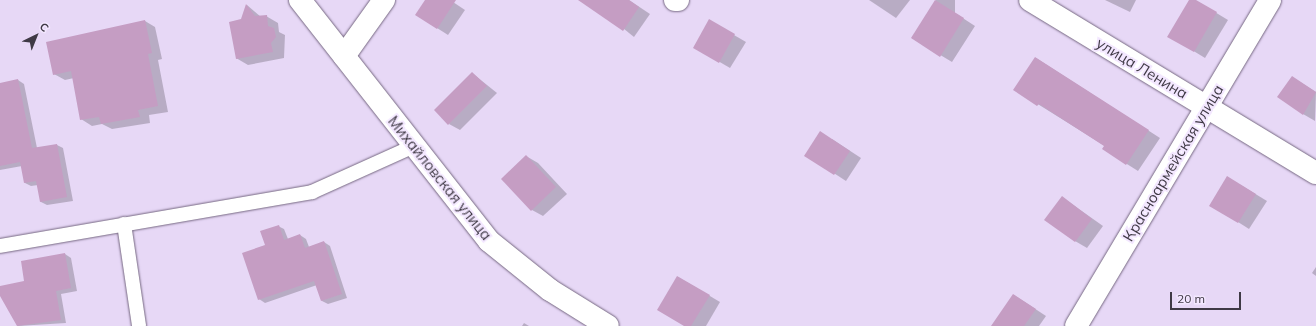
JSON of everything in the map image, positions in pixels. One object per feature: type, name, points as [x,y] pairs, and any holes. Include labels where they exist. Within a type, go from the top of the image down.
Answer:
[{"type":"street","name":"Михайловская улица","points":[[300,0],[489,241],[550,290],[608,326]]},
{"type":"street","points":[[344,56],[384,0]]},
{"type":"street","name":"улица Ленина","points":[[1030,0],[1316,173]]},
{"type":"street","name":"Красноармейская улица","points":[[1076,326],[1270,0]]},
{"type":"lane","points":[[0,246],[312,192],[414,146]]},
{"type":"lane","points":[[124,224],[139,326]]},
{"type":"building","points":[[425,0],[456,0],[437,29],[415,15]]},
{"type":"building","points":[[578,0],[629,0],[639,7],[623,31]]},
{"type":"building","points":[[935,0],[964,18],[940,57],[911,38]]},
{"type":"building","points":[[1189,0],[1196,0],[1217,12],[1194,52],[1167,37]]},
{"type":"building","points":[[246,4],[255,16],[267,15],[268,26],[274,28],[276,37],[271,43],[273,52],[236,59],[229,22],[241,19]]},
{"type":"building","points":[[709,19],[735,34],[719,63],[693,48]]},
{"type":"building","points":[[145,20],[152,53],[148,54],[158,106],[138,110],[140,117],[101,124],[99,117],[80,120],[71,71],[53,75],[46,42]]},
{"type":"building","points":[[1035,57],[1149,130],[1126,165],[1102,149],[1104,146],[1039,104],[1037,106],[1013,90]]},
{"type":"building","points":[[472,72],[487,86],[448,125],[434,110]]},
{"type":"building","points":[[1292,76],[1316,92],[1303,115],[1277,97]]},
{"type":"building","points":[[18,79],[32,148],[57,144],[67,197],[40,202],[36,181],[24,183],[20,162],[0,166],[0,83]]},
{"type":"building","points":[[820,131],[850,151],[834,175],[804,156]]},
{"type":"building","points":[[526,155],[556,187],[531,211],[501,179]]},
{"type":"building","points":[[1227,176],[1256,194],[1238,223],[1209,206]]},
{"type":"building","points":[[1062,196],[1092,219],[1075,242],[1044,220]]},
{"type":"building","points":[[279,225],[284,240],[300,234],[305,248],[324,241],[342,294],[321,301],[314,281],[258,300],[242,253],[265,245],[260,231]]},
{"type":"building","points":[[65,253],[71,288],[56,291],[61,320],[17,326],[0,296],[0,286],[24,281],[21,261]]},
{"type":"building","points":[[677,276],[710,295],[691,326],[684,326],[657,310]]},
{"type":"building","points":[[1013,294],[1036,309],[1024,326],[991,326]]}]
